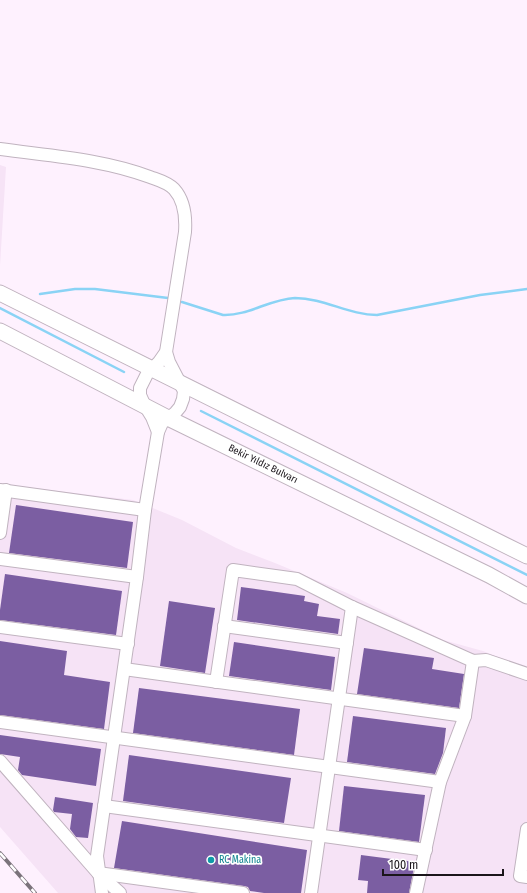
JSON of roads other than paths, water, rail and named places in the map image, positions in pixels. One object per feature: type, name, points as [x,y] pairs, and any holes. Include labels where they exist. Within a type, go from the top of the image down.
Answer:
[{"type":"main road","points":[[0,293],[527,556]]},
{"type":"main road","name":"Bekir Yıldız Bulvarı","points":[[0,331],[80,373],[144,404],[168,418],[489,575],[527,596]]},
{"type":"street","points":[[0,148],[80,160],[135,171],[164,182],[174,190],[183,205],[186,218],[186,232],[166,352],[159,362],[152,368],[142,382],[140,388],[140,395],[158,432]]},
{"type":"street","points":[[102,893],[98,873],[97,856],[128,644],[145,510],[158,432],[162,423],[180,408],[184,399],[184,391],[169,362],[166,352]]},
{"type":"street","points":[[0,533],[3,490],[145,510]]},
{"type":"street","points":[[0,559],[137,577]]},
{"type":"street","points":[[216,682],[232,570],[298,579],[352,607],[473,661],[486,660],[527,674]]},
{"type":"street","points":[[311,893],[352,607]]},
{"type":"street","points":[[224,626],[347,643]]},
{"type":"street","points":[[0,627],[128,644]]},
{"type":"street","points":[[416,893],[440,782],[465,716],[473,661]]},
{"type":"street","points":[[124,669],[465,716]]},
{"type":"street","points":[[0,722],[440,782]]},
{"type":"street","points":[[0,762],[98,873],[120,893]]},
{"type":"street","points":[[104,806],[426,850]]},
{"type":"street","points":[[527,829],[520,876],[527,877]]},
{"type":"street","points":[[98,873],[238,893]]},
{"type":"waterway","points":[[40,294],[75,289],[95,289],[168,298]]},
{"type":"waterway","points":[[182,302],[223,315],[232,315],[277,301],[295,298],[316,301],[356,312],[377,315],[480,295],[527,289]]},
{"type":"waterway","points":[[0,308],[124,372]]},
{"type":"waterway","points":[[201,411],[527,575]]},
{"type":"railway","points":[[0,853],[35,893]]},
{"type":"place","name":"RC Makina","points":[[211,860]]}]
